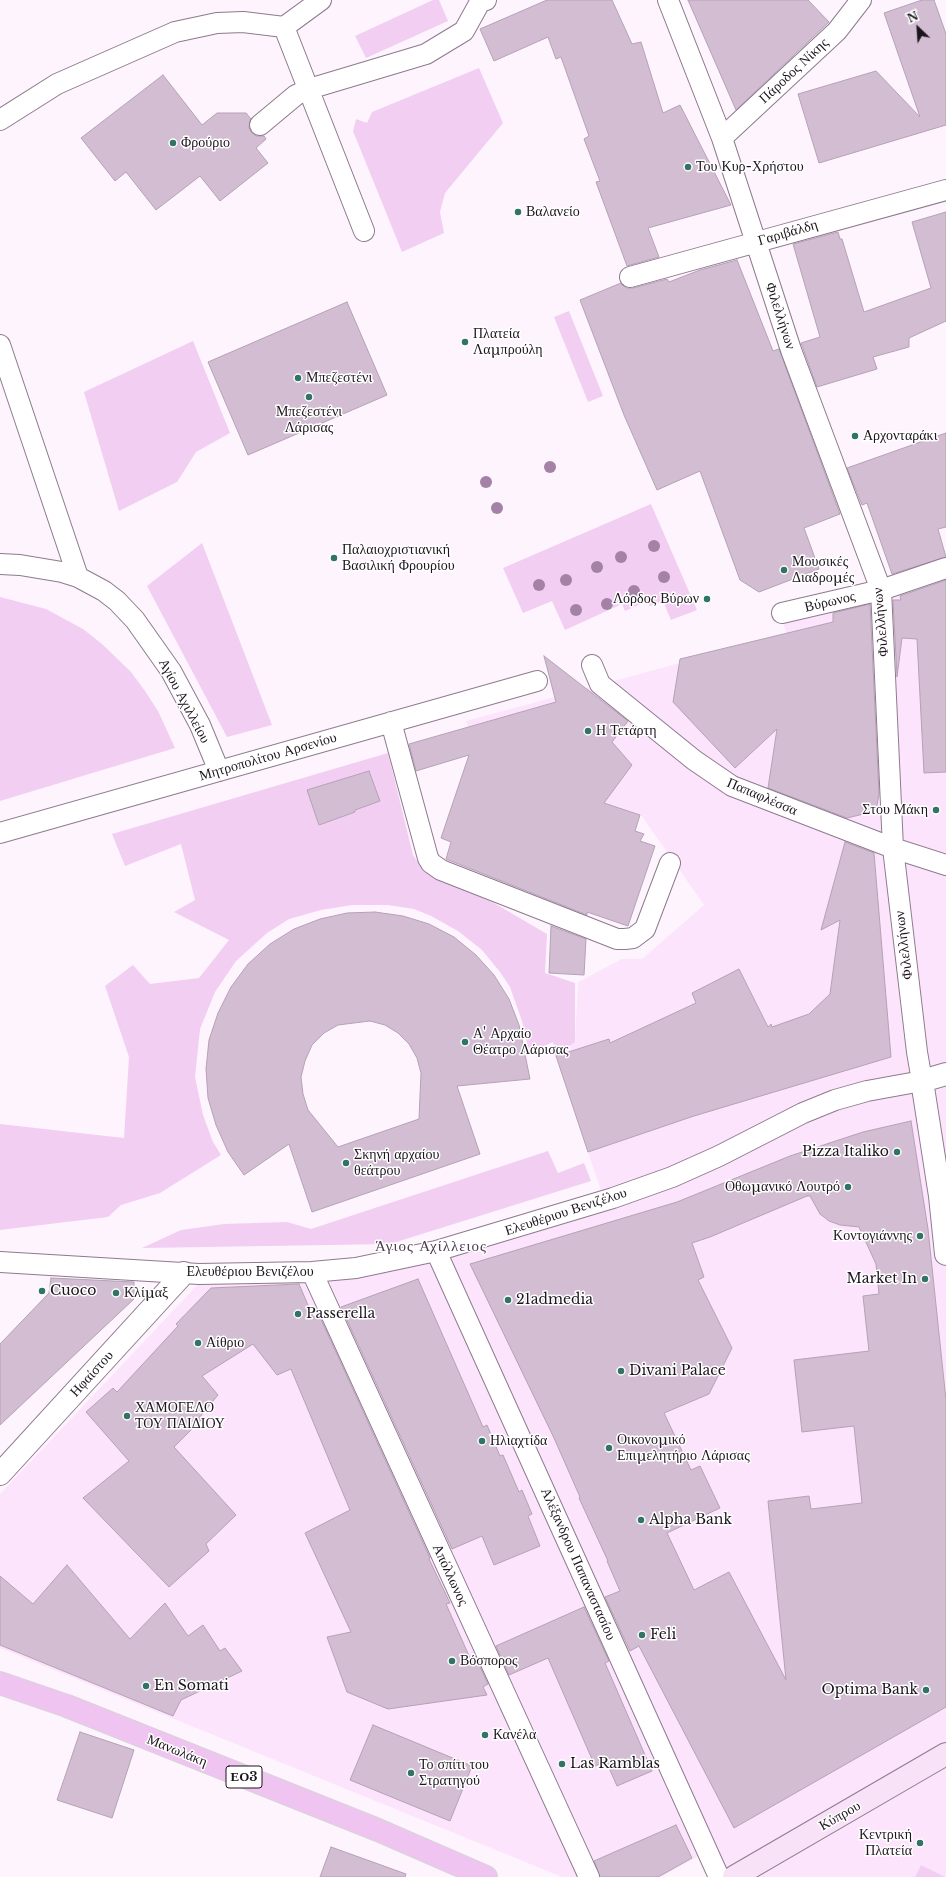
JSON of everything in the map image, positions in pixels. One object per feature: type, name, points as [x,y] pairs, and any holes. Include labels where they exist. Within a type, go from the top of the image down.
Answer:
[{"type":"main road","name":"Μανωλάκη","points":[[0,1683],[67,1706],[378,1830],[486,1877]]},
{"type":"main road","name":"Κύπρου","points":[[734,1877],[946,1754]]},
{"type":"street","points":[[0,120],[57,84],[175,32],[217,23],[243,22],[284,27],[321,0]]},
{"type":"street","name":"Φιλελλήνων","points":[[668,0],[722,138],[791,350],[881,590],[893,848],[916,1044],[943,1198],[946,1254]]},
{"type":"street","name":"Πάροδος Νίκης","points":[[722,138],[837,30],[861,0]]},
{"type":"street","points":[[260,125],[296,95],[309,89],[426,54],[464,31],[482,1]]},
{"type":"street","points":[[284,27],[364,231]]},
{"type":"street","name":"Γαριβάλδη","points":[[630,277],[946,190]]},
{"type":"street","points":[[0,345],[78,577]]},
{"type":"street","name":"Αγίου Αχιλλείου","points":[[0,564],[27,566],[78,577],[104,591],[116,601],[135,620],[171,671],[188,702],[219,771]]},
{"type":"street","name":"Βύρωνος","points":[[782,614],[881,590],[946,568]]},
{"type":"street","name":"Παπαφλέσσα","points":[[592,666],[600,684],[721,780],[749,794],[893,848],[946,865]]},
{"type":"street","name":"Μητροπολίτου Αρσενίου","points":[[0,833],[537,680]]},
{"type":"street","points":[[391,722],[428,858],[430,863],[441,870],[617,939],[625,939],[633,938],[645,930],[670,863]]},
{"type":"street","name":"Ελευθέριου Βενιζέλου","points":[[0,1262],[184,1273],[312,1272],[356,1268],[436,1251],[548,1219],[672,1177],[719,1156],[803,1113],[835,1100],[867,1091],[922,1081],[946,1074]]},
{"type":"street","name":"Αλέξανδρου Παπαναστασίου","points":[[436,1251],[719,1877]]},
{"type":"street","name":"Απόλλωνος","points":[[312,1272],[589,1877]]},
{"type":"street","name":"Ηφαίστου","points":[[0,1474],[184,1273]]},
{"type":"shaded area","points":[[433,0],[439,0],[448,21],[366,58],[355,36]]},
{"type":"shaded area","points":[[479,68],[503,123],[445,193],[440,212],[444,233],[402,252],[353,131],[356,119],[367,123],[372,112]]},
{"type":"shaded area","points":[[569,311],[603,396],[588,402],[554,317]]},
{"type":"shaded area","points":[[193,341],[230,433],[196,452],[177,482],[119,511],[84,392]]},
{"type":"shaded area","points":[[651,504],[697,610],[671,620],[663,601],[650,606],[647,601],[625,611],[622,604],[565,630],[552,601],[523,613],[503,568]]},
{"type":"shaded area","points":[[202,543],[272,725],[227,737],[147,586]]},
{"type":"shaded area","points":[[946,575],[946,1877],[727,1877],[713,1848],[661,1877],[562,1877],[0,1648],[0,1494],[203,1279],[308,1278],[606,1206],[556,1056],[575,1041],[578,982],[622,959],[642,959],[704,905],[641,815],[478,760],[466,721],[787,634],[782,621]]},
{"type":"shaded area","points":[[0,597],[46,609],[83,629],[102,644],[131,672],[145,691],[158,711],[175,748],[0,801]]},
{"type":"shaded area","points":[[388,753],[413,855],[423,870],[494,903],[547,934],[545,973],[575,983],[575,1042],[555,1056],[553,1042],[526,1055],[528,1047],[522,1021],[510,987],[500,972],[482,950],[458,931],[431,916],[414,909],[388,905],[352,905],[321,910],[289,919],[267,933],[236,961],[215,992],[200,1029],[195,1077],[203,1115],[213,1142],[221,1155],[160,1193],[121,1205],[108,1217],[0,1230],[0,1124],[124,1138],[129,1057],[105,986],[133,965],[150,984],[199,978],[229,940],[174,912],[195,900],[181,844],[125,866],[112,834]]},
{"type":"shaded area","points":[[548,1151],[558,1173],[584,1163],[591,1181],[390,1244],[142,1248],[181,1230],[224,1224],[287,1222],[311,1229]]},
{"type":"shaded area","points":[[921,1865],[945,1877],[915,1877]]},
{"type":"building","points":[[547,0],[612,0],[632,44],[641,42],[663,113],[680,105],[731,205],[648,228],[659,257],[627,266],[596,182],[600,181],[584,139],[589,136],[561,57],[556,59],[548,37],[494,61],[480,29]]},
{"type":"building","points":[[688,0],[808,0],[829,22],[736,110]]},
{"type":"building","points":[[922,0],[934,0],[946,34],[946,125],[819,163],[798,94],[876,71],[920,117],[884,13]]},
{"type":"building","name":"Φρούριο","points":[[163,75],[202,125],[217,113],[246,113],[251,119],[249,127],[251,132],[256,136],[264,136],[266,139],[256,148],[268,163],[220,201],[200,176],[156,210],[126,172],[115,181],[81,138]]},
{"type":"building","points":[[946,212],[946,321],[909,338],[909,347],[873,357],[877,369],[817,387],[801,343],[820,337],[793,244],[838,232],[840,239],[842,239],[864,312],[931,288],[912,222]]},
{"type":"building","points":[[737,260],[773,351],[779,349],[840,514],[804,528],[819,569],[759,592],[740,580],[700,471],[657,490],[624,415],[580,300],[621,283],[627,288],[633,288],[667,279],[669,282],[700,270]]},
{"type":"building","name":"Μπεζεστένι","points":[[347,302],[387,395],[248,455],[208,362]]},
{"type":"building","points":[[946,433],[946,527],[938,529],[946,557],[892,574],[867,503],[862,505],[847,468]]},
{"type":"building","points":[[946,580],[946,772],[924,773],[917,639],[902,638],[897,677],[893,600],[901,600],[900,596]]},
{"type":"building","points":[[870,604],[879,794],[876,811],[847,818],[768,788],[777,729],[735,768],[673,702],[680,659],[833,622],[833,613]]},
{"type":"building","points":[[544,656],[628,721],[612,742],[632,765],[604,803],[640,815],[635,831],[644,834],[640,841],[655,846],[628,926],[587,912],[587,915],[446,859],[451,842],[441,838],[469,755],[416,771],[409,744],[556,702]]},
{"type":"building","points":[[369,771],[380,801],[319,825],[307,790]]},
{"type":"building","points":[[845,842],[874,853],[891,1057],[694,1116],[588,1152],[556,1056],[609,1039],[610,1043],[696,1003],[692,993],[739,969],[768,1027],[771,1024],[772,1027],[809,1014],[830,994],[840,920],[821,930]]},
{"type":"building","name":"Α' Αρχαίο Θέατρο Λάρισας","points":[[375,912],[403,916],[429,924],[454,937],[476,955],[494,975],[509,999],[519,1025],[530,1079],[457,1086],[480,1154],[312,1212],[289,1144],[244,1175],[228,1152],[216,1125],[208,1098],[206,1069],[209,1040],[218,1013],[231,987],[248,964],[270,944],[294,929],[320,919],[347,913]],"holes":[[[370,1021],[385,1025],[398,1033],[409,1044],[417,1058],[421,1073],[419,1119],[338,1147],[308,1110],[303,1094],[301,1077],[305,1061],[312,1045],[324,1033],[338,1025]]]},
{"type":"building","points":[[551,926],[586,939],[584,975],[549,973]]},
{"type":"building","points":[[911,1121],[928,1229],[946,1400],[946,1707],[734,1828],[639,1646],[630,1651],[605,1597],[620,1591],[608,1561],[579,1498],[580,1497],[554,1438],[470,1264],[677,1202],[790,1156],[863,1132]],"holes":[[[810,1196],[820,1214],[829,1221],[840,1225],[859,1227],[876,1264],[879,1294],[863,1296],[869,1351],[794,1360],[802,1432],[854,1426],[862,1503],[811,1509],[809,1496],[768,1501],[786,1680],[729,1572],[694,1590],[667,1533],[720,1508],[700,1466],[691,1470],[664,1413],[709,1394],[732,1348],[698,1280],[704,1277],[692,1243]]]},
{"type":"building","points":[[51,1278],[134,1282],[134,1299],[0,1425],[0,1344],[49,1293]]},
{"type":"building","points":[[418,1279],[483,1427],[487,1425],[500,1456],[503,1455],[519,1492],[522,1490],[532,1514],[528,1516],[540,1546],[494,1565],[482,1536],[452,1549],[341,1307]]},
{"type":"building","points":[[299,1284],[313,1317],[319,1315],[450,1603],[446,1604],[470,1658],[475,1656],[488,1684],[483,1687],[487,1695],[388,1709],[347,1692],[327,1637],[351,1632],[305,1533],[350,1510],[291,1369],[277,1375],[253,1344],[202,1376],[218,1395],[199,1418],[201,1420],[174,1447],[236,1515],[206,1544],[209,1551],[169,1587],[83,1498],[129,1461],[86,1412],[113,1388],[117,1392],[178,1326],[176,1324],[211,1288]]},
{"type":"building","points":[[67,1565],[130,1639],[165,1603],[188,1636],[203,1625],[220,1651],[225,1648],[242,1671],[181,1700],[173,1716],[0,1645],[0,1576],[33,1604]]},
{"type":"building","points":[[584,1607],[609,1661],[605,1663],[652,1771],[617,1786],[606,1761],[595,1766],[548,1658],[509,1675],[496,1646]]},
{"type":"building","name":"Το σπίτι του Στρατηγού","points":[[373,1725],[472,1766],[450,1821],[350,1780]]},
{"type":"building","points":[[80,1732],[134,1750],[112,1818],[57,1800]]},
{"type":"building","points":[[676,1825],[692,1858],[658,1877],[600,1877],[594,1861]]},
{"type":"building","points":[[331,1847],[406,1874],[405,1877],[320,1877]]},
{"type":"place","name":"Φρούριο","points":[[173,143]]},
{"type":"place","name":"Του Κυρ-Χρήστου","points":[[688,167]]},
{"type":"place","name":"Βαλανείο","points":[[518,212]]},
{"type":"place","name":"Πλατεία Λαμπρούλη","points":[[465,342]]},
{"type":"place","name":"Μπεζεστένι","points":[[298,378]]},
{"type":"place","name":"Μπεζεστένι Λάρισας","points":[[309,397]]},
{"type":"place","name":"Αρχονταράκι","points":[[855,436]]},
{"type":"place","name":"Παλαιοχριστιανική Βασιλική Φρουρίου","points":[[334,558]]},
{"type":"place","name":"Μουσικές Διαδρομές","points":[[784,570]]},
{"type":"place","name":"Λόρδος Βύρων","points":[[707,599]]},
{"type":"place","name":"Η Τετάρτη","points":[[588,731]]},
{"type":"place","name":"Στου Μάκη","points":[[936,810]]},
{"type":"place","name":"Α' Αρχαίο Θέατρο Λάρισας","points":[[465,1042]]},
{"type":"place","name":"Pizza Italiko","points":[[897,1152]]},
{"type":"place","name":"Σκηνή αρχαίου θεάτρου","points":[[346,1163]]},
{"type":"place","name":"Οθωμανικό Λουτρό","points":[[848,1187]]},
{"type":"place","name":"Κοντογιάννης","points":[[920,1236]]},
{"type":"place","name":"Market In","points":[[925,1279]]},
{"type":"place","name":"Cuoco","points":[[42,1291]]},
{"type":"place","name":"Κλίμαξ","points":[[116,1293]]},
{"type":"place","name":"21admedia","points":[[508,1300]]},
{"type":"place","name":"Passerella","points":[[298,1314]]},
{"type":"place","name":"Αίθριο","points":[[198,1343]]},
{"type":"place","name":"Divani Palace","points":[[621,1371]]},
{"type":"place","name":"ΧΑΜΟΓΕΛΟ ΤΟΥ ΠΑΙΔΙΟΥ","points":[[127,1416]]},
{"type":"place","name":"Ηλιαχτίδα","points":[[482,1441]]},
{"type":"place","name":"Οικονομικό Επιμελητήριο Λάρισας","points":[[609,1448]]},
{"type":"place","name":"Alpha Bank","points":[[641,1520]]},
{"type":"place","name":"Feli","points":[[642,1635]]},
{"type":"place","name":"Βόσπορος","points":[[452,1661]]},
{"type":"place","name":"En Somati","points":[[146,1686]]},
{"type":"place","name":"Optima Bank","points":[[926,1690]]},
{"type":"place","name":"Κανέλα","points":[[485,1735]]},
{"type":"place","name":"Las Ramblas","points":[[562,1764]]},
{"type":"place","name":"Το σπίτι του Στρατηγού","points":[[411,1773]]},
{"type":"place","name":"Κεντρική Πλατεία","points":[[920,1843]]},
{"type":"district","name":"Άγιος Αχίλλειος","points":[[431,1247]]}]
